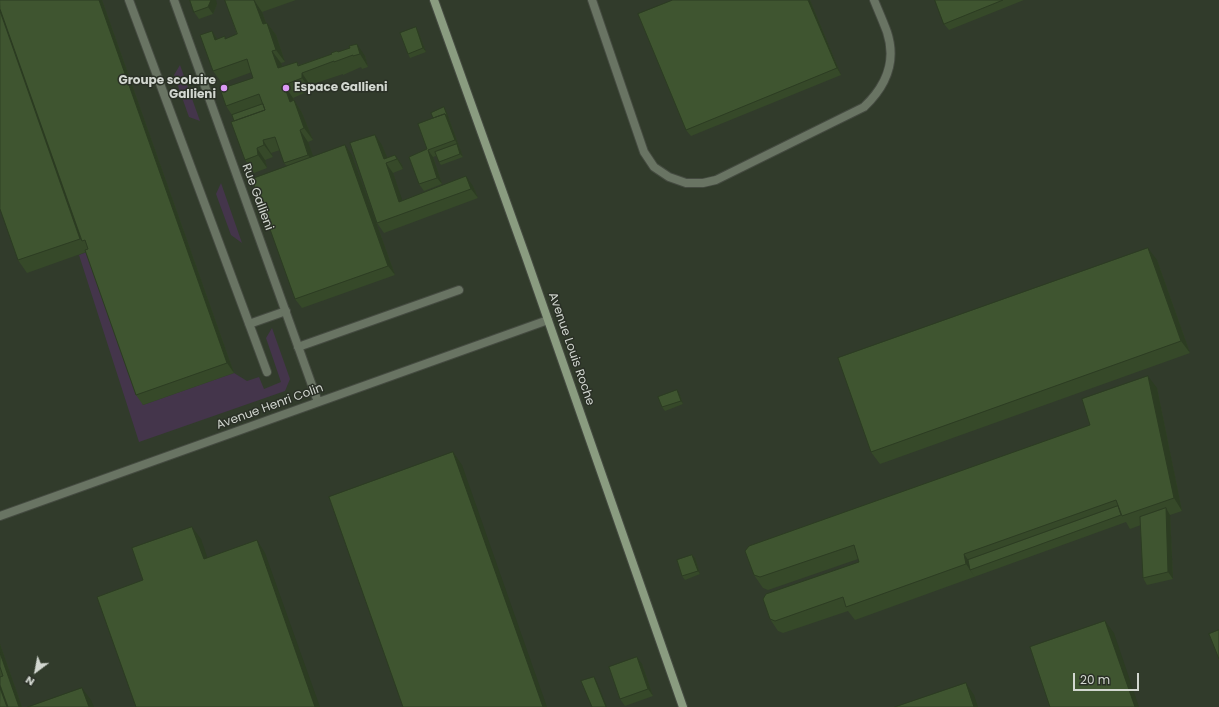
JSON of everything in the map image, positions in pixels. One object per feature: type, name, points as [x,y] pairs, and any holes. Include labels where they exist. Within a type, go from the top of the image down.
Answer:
[{"type":"main road","name":"Avenue Louis Roche","points":[[434,0],[548,320],[683,707]]},
{"type":"street","name":"Rue Gallieni","points":[[174,0],[318,402]]},
{"type":"street","points":[[592,0],[644,152],[654,167],[668,177],[686,183],[703,183],[716,180],[864,107],[875,96],[883,84],[890,65],[890,50],[888,33],[874,0]]},
{"type":"street","points":[[133,1],[266,372]]},
{"type":"street","points":[[298,347],[460,290]]},
{"type":"street","points":[[249,324],[286,311]]},
{"type":"street","name":"Avenue Henri Colin","points":[[0,516],[548,320]]},
{"type":"shaded area","points":[[0,0],[1219,0],[1219,707],[0,707]]},
{"type":"shaded area","points":[[180,65],[200,121],[189,117],[174,75]]},
{"type":"shaded area","points":[[221,183],[242,243],[231,235],[216,194]]},
{"type":"shaded area","points":[[92,250],[143,405],[234,373],[247,381],[259,377],[264,389],[281,382],[266,338],[272,328],[290,379],[285,391],[139,442],[79,255]]},
{"type":"building","points":[[0,0],[99,0],[227,363],[136,395],[85,250],[88,249],[85,240],[82,241],[0,9]]},
{"type":"building","points":[[190,0],[211,0],[208,7],[194,12]]},
{"type":"building","name":"Espace Gallieni","points":[[225,0],[254,0],[263,24],[267,23],[276,50],[272,51],[278,68],[297,62],[298,66],[332,54],[331,53],[350,48],[349,46],[357,44],[360,54],[334,61],[302,73],[302,78],[284,85],[290,102],[294,100],[304,128],[300,130],[308,155],[284,163],[275,137],[263,140],[264,145],[257,148],[258,155],[245,160],[231,122],[265,110],[259,94],[226,106],[220,89],[253,78],[247,59],[213,71],[200,35],[212,31],[215,40],[225,36],[225,39],[237,34]]},
{"type":"building","points":[[673,0],[808,0],[837,68],[686,130],[638,14]]},
{"type":"building","points":[[935,0],[1003,0],[944,24]]},
{"type":"building","points":[[0,11],[80,239],[18,260],[0,209]]},
{"type":"building","points":[[416,27],[423,48],[408,54],[400,33]]},
{"type":"building","points":[[263,104],[265,110],[234,121],[232,115]]},
{"type":"building","points":[[444,107],[448,118],[445,114],[433,118],[431,113]]},
{"type":"building","points":[[445,114],[455,140],[428,150],[437,178],[419,184],[409,157],[427,149],[418,124]]},
{"type":"building","points":[[375,135],[384,159],[395,155],[397,159],[386,163],[399,202],[466,176],[471,189],[377,223],[350,143]]},
{"type":"building","points":[[457,144],[460,154],[439,162],[435,152]]},
{"type":"building","points":[[345,145],[388,266],[295,299],[252,179]]},
{"type":"building","points":[[1148,248],[1181,341],[871,452],[838,358]]},
{"type":"building","points":[[1148,376],[1174,498],[1122,516],[1116,500],[964,554],[966,564],[846,607],[843,597],[775,621],[770,619],[763,599],[766,594],[859,562],[854,545],[760,577],[754,575],[745,551],[749,546],[1090,425],[1082,399]]},
{"type":"building","points":[[677,390],[681,401],[662,407],[658,397]]},
{"type":"building","points":[[453,452],[543,707],[403,707],[329,497]]},
{"type":"building","points":[[1118,506],[1121,515],[970,570],[968,560]]},
{"type":"building","points":[[1166,508],[1168,572],[1143,578],[1140,517]]},
{"type":"building","points":[[192,527],[204,559],[257,540],[315,707],[136,707],[97,597],[143,580],[132,548]]},
{"type":"building","points":[[692,555],[698,571],[682,576],[677,560]]},
{"type":"building","points":[[1105,621],[1135,707],[1050,707],[1030,647]]},
{"type":"building","points":[[1219,630],[1219,659],[1209,634]]},
{"type":"building","points":[[0,653],[19,707],[8,707],[0,685],[0,677],[3,676],[0,667]]},
{"type":"building","points":[[637,657],[648,689],[620,699],[609,667]]},
{"type":"building","points":[[594,677],[606,707],[592,707],[581,681]]},
{"type":"building","points":[[966,683],[974,707],[895,707]]},
{"type":"building","points":[[0,688],[7,707],[0,707]]},
{"type":"building","points":[[82,688],[89,707],[28,707]]},
{"type":"place","name":"Groupe scolaire Gallieni","points":[[224,88]]},
{"type":"place","name":"Espace Gallieni","points":[[286,88]]}]
